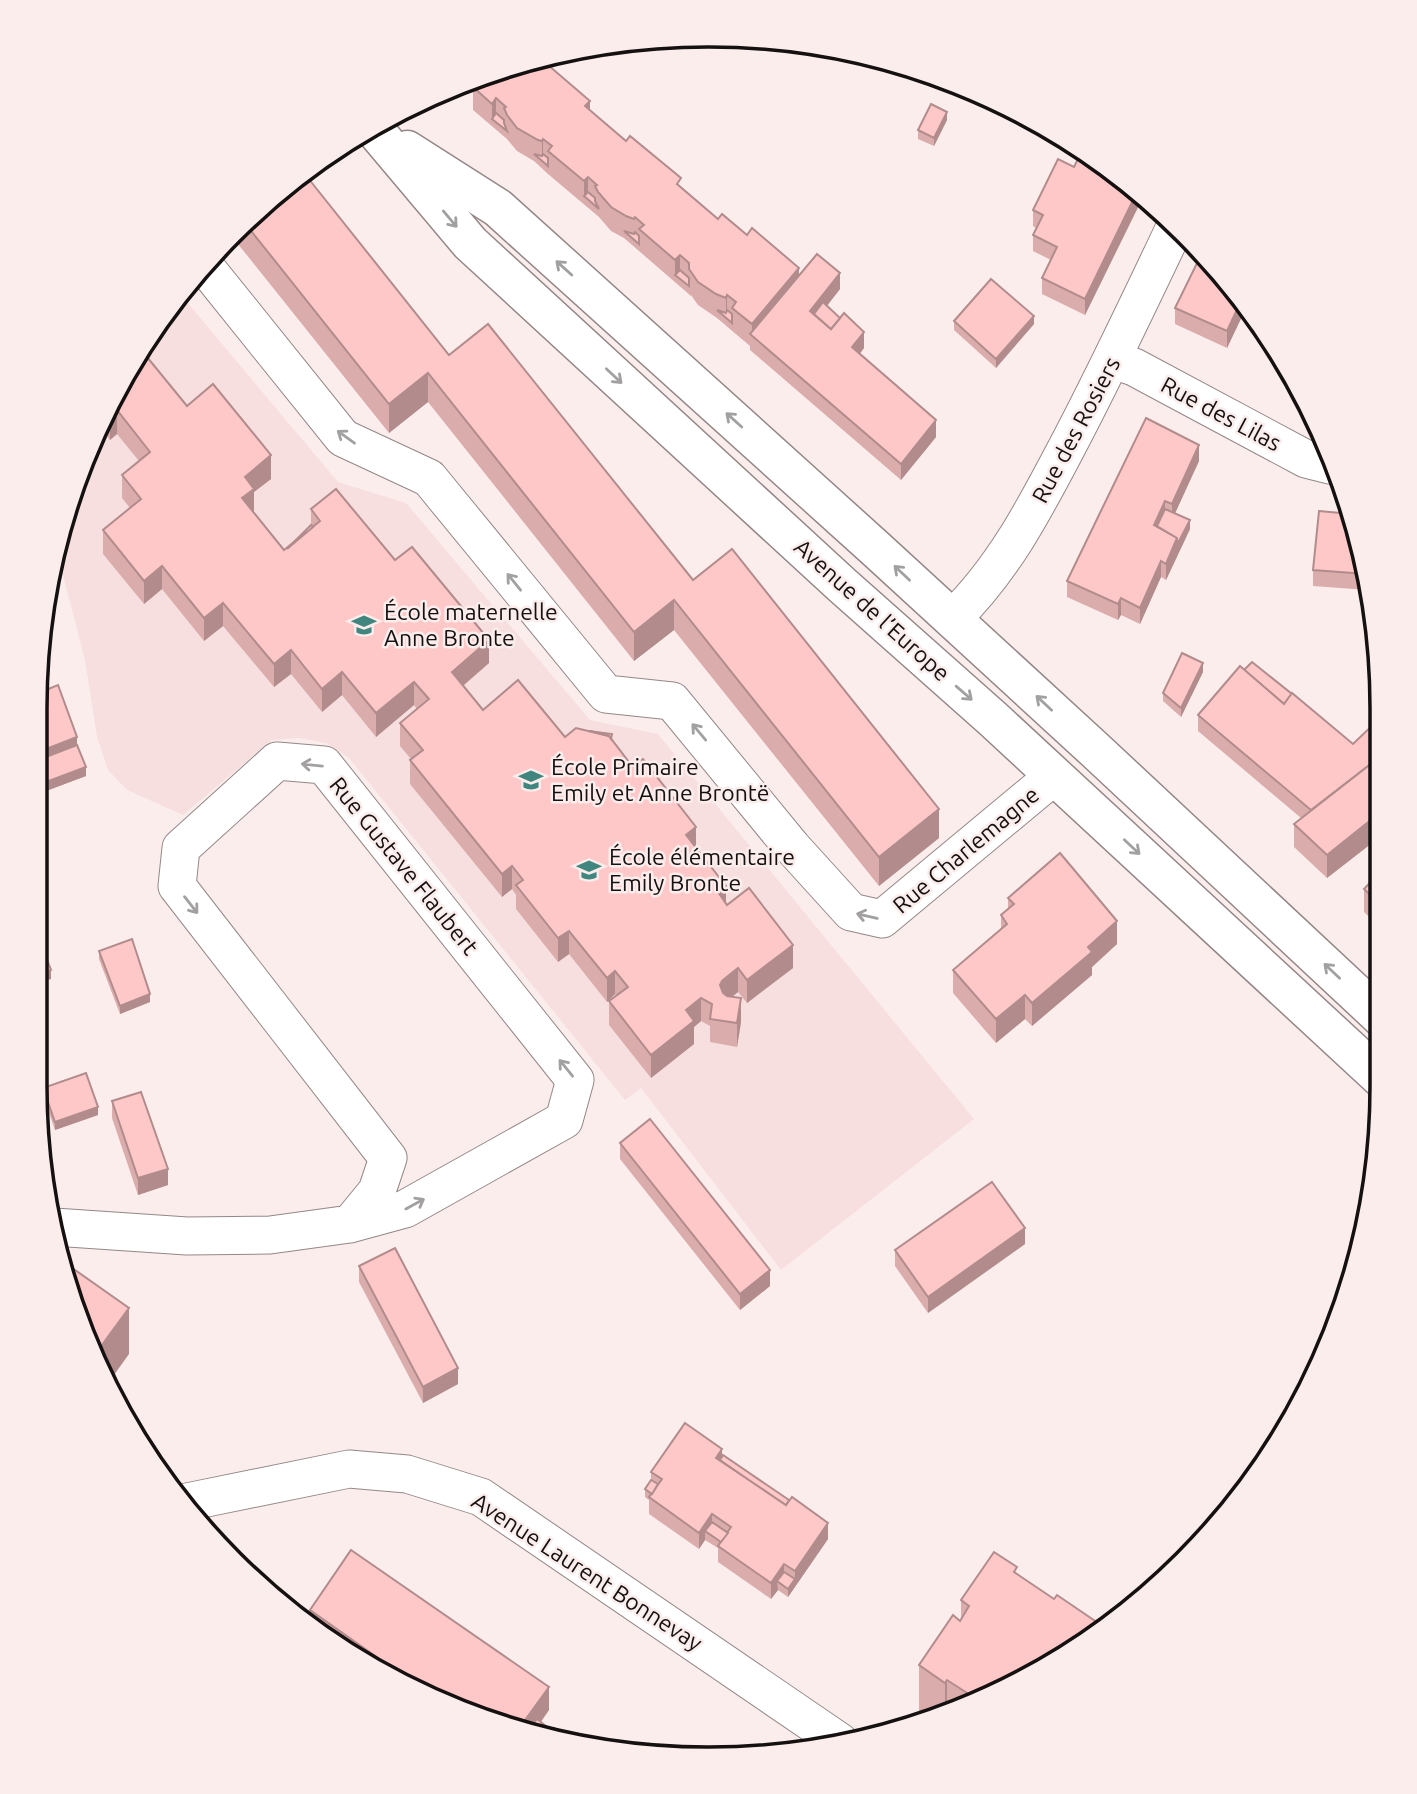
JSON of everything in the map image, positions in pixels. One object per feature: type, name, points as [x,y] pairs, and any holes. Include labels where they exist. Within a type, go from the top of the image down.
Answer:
[{"type":"main road","name":"Avenue de l’Europe","points":[[382,134],[498,208],[953,619],[1370,1007]]},
{"type":"main road","name":"Avenue de l’Europe","points":[[379,136],[470,243],[832,576],[993,719],[1370,1068]]},
{"type":"street","name":"Rue des Rosiers","points":[[953,619],[974,598],[1029,519],[1113,360],[1171,236]]},
{"type":"street","name":"Rue Charlemagne","points":[[211,273],[343,438],[429,478],[606,694],[672,701],[792,847],[851,912],[882,919],[1054,776]]},
{"type":"street","name":"Rue des Lilas","points":[[1113,360],[1134,367],[1306,458],[1322,463]]},
{"type":"street","name":"Rue Gustave Flaubert","points":[[63,1228],[187,1236],[270,1235],[350,1224],[405,1209],[564,1120],[575,1080],[324,765],[277,761],[181,848],[177,886],[388,1158],[377,1191],[350,1224]]},
{"type":"street","name":"Avenue Laurent Bonnevay","points":[[194,1501],[349,1469],[407,1474],[481,1497],[830,1735]]},
{"type":"shaded area","name":"École Primaire Emily et Anne Brontë","points":[[187,302],[338,482],[406,503],[590,720],[658,734],[974,1119],[781,1270],[641,1088],[625,1100],[349,758],[326,743],[299,738],[272,740],[183,815],[127,790],[108,770],[97,737],[85,660],[62,571],[70,537],[82,496],[115,416],[159,341]]},
{"type":"building","points":[[550,67],[590,101],[585,106],[626,141],[630,136],[681,178],[677,184],[718,219],[722,214],[747,235],[752,228],[799,268],[752,324],[732,308],[736,302],[727,295],[726,298],[716,294],[698,282],[689,269],[689,263],[680,255],[675,260],[639,229],[644,225],[635,217],[626,216],[611,207],[598,192],[595,186],[597,185],[588,177],[584,181],[548,151],[552,146],[543,139],[538,140],[517,128],[507,115],[504,108],[506,107],[496,98],[492,104],[476,90]]},
{"type":"building","points":[[931,104],[947,112],[934,138],[918,130]]},
{"type":"building","points":[[496,113],[504,120],[507,131],[492,119]]},
{"type":"building","points":[[534,154],[543,154],[548,158],[548,166]]},
{"type":"building","points":[[1058,159],[1074,167],[1077,160],[1132,201],[1085,299],[1042,278],[1057,247],[1033,235],[1043,215],[1033,210]]},
{"type":"building","points":[[310,181],[449,355],[488,324],[693,580],[732,549],[939,809],[879,857],[674,600],[634,632],[428,373],[389,404],[251,231]]},
{"type":"building","points":[[588,192],[595,198],[599,209],[584,196]]},
{"type":"building","points":[[624,231],[635,232],[639,236],[639,244]]},
{"type":"building","points":[[817,254],[840,273],[810,311],[831,329],[844,313],[864,332],[852,347],[936,420],[901,464],[750,334]]},
{"type":"building","points":[[1197,263],[1236,311],[1227,331],[1175,308]]},
{"type":"building","points":[[680,270],[689,278],[689,286],[675,275]]},
{"type":"building","points":[[991,279],[1034,316],[996,359],[954,321]]},
{"type":"building","points":[[823,302],[840,318],[831,329],[814,314]]},
{"type":"building","points":[[717,310],[726,313],[727,310],[732,314],[732,323]]},
{"type":"building","points":[[148,358],[187,406],[213,384],[271,455],[245,477],[254,489],[242,498],[284,550],[320,521],[311,509],[336,489],[395,560],[412,547],[489,640],[452,672],[483,710],[518,680],[565,737],[576,728],[609,736],[632,766],[643,759],[696,827],[686,835],[726,886],[718,892],[727,905],[749,888],[793,945],[747,980],[738,968],[722,981],[720,985],[723,993],[741,998],[737,1023],[710,1019],[712,1004],[701,998],[686,1010],[694,1021],[651,1055],[609,1001],[628,987],[615,971],[607,978],[569,931],[558,938],[516,885],[523,880],[512,866],[502,874],[410,760],[423,750],[400,723],[429,699],[414,682],[376,713],[342,672],[322,689],[291,650],[274,664],[223,603],[204,618],[162,566],[144,581],[103,530],[141,499],[122,475],[150,452],[118,411]]},
{"type":"building","points":[[1146,418],[1199,445],[1172,504],[1165,501],[1154,525],[1177,538],[1166,564],[1161,561],[1140,608],[1121,598],[1118,604],[1067,581]]},
{"type":"building","points":[[1165,509],[1190,520],[1177,545],[1177,538],[1157,526]]},
{"type":"building","points":[[1319,511],[1340,513],[1356,573],[1313,570]]},
{"type":"building","points":[[311,525],[313,527],[287,549]]},
{"type":"building","points":[[1182,653],[1203,663],[1181,708],[1163,693]]},
{"type":"building","points":[[1252,662],[1292,694],[1284,704],[1244,670]]},
{"type":"building","points":[[1240,666],[1284,704],[1292,693],[1353,744],[1370,728],[1370,764],[1311,810],[1198,715]]},
{"type":"building","points":[[58,685],[77,737],[47,749],[47,708],[48,689]]},
{"type":"building","points":[[589,731],[612,734],[611,739],[609,736]]},
{"type":"building","points":[[77,745],[86,767],[47,782],[47,757]]},
{"type":"building","points":[[1370,765],[1370,821],[1327,855],[1294,824]]},
{"type":"building","points":[[1060,853],[1117,921],[1088,947],[1092,952],[1032,1003],[1025,995],[996,1019],[953,970],[1007,924],[1001,915],[1014,904],[1008,898]]},
{"type":"building","points":[[1370,883],[1370,895],[1364,889]]},
{"type":"building","points":[[132,939],[150,994],[120,1006],[99,951]]},
{"type":"building","points":[[86,1073],[98,1107],[55,1122],[48,1101],[47,1087]]},
{"type":"building","points":[[141,1092],[168,1169],[138,1178],[112,1101]]},
{"type":"building","points":[[650,1119],[770,1270],[740,1294],[620,1143]]},
{"type":"building","points":[[992,1182],[1025,1228],[928,1297],[895,1250]]},
{"type":"building","points":[[395,1248],[458,1368],[423,1387],[359,1266]]},
{"type":"building","points":[[73,1269],[129,1308],[101,1346]]},
{"type":"building","points":[[685,1423],[722,1449],[716,1458],[786,1505],[792,1497],[828,1523],[795,1571],[784,1564],[771,1583],[718,1546],[731,1527],[712,1514],[699,1533],[649,1497],[662,1479],[651,1472]]},
{"type":"building","points":[[723,1455],[789,1500],[786,1505],[720,1460]]},
{"type":"building","points":[[651,1480],[658,1484],[652,1494],[645,1489]]},
{"type":"building","points":[[712,1522],[728,1533],[721,1542],[705,1531]]},
{"type":"building","points":[[351,1550],[549,1687],[525,1720],[496,1712],[416,1679],[379,1658],[310,1610]]},
{"type":"building","points":[[994,1552],[1017,1567],[1014,1572],[1054,1599],[1057,1595],[1095,1621],[1039,1658],[968,1693],[947,1680],[945,1683],[919,1665],[953,1615],[960,1621],[969,1606],[961,1600]]},
{"type":"building","points":[[784,1572],[795,1579],[788,1589],[777,1581]]},
{"type":"building","points":[[537,1719],[546,1726],[537,1724],[534,1723]]},
{"type":"place","name":"École maternelle Anne Bronte","points":[[364,625]]},
{"type":"place","name":"École Primaire Emily et Anne Brontë","points":[[531,780]]},
{"type":"place","name":"École élémentaire Emily Bronte","points":[[589,870]]}]
